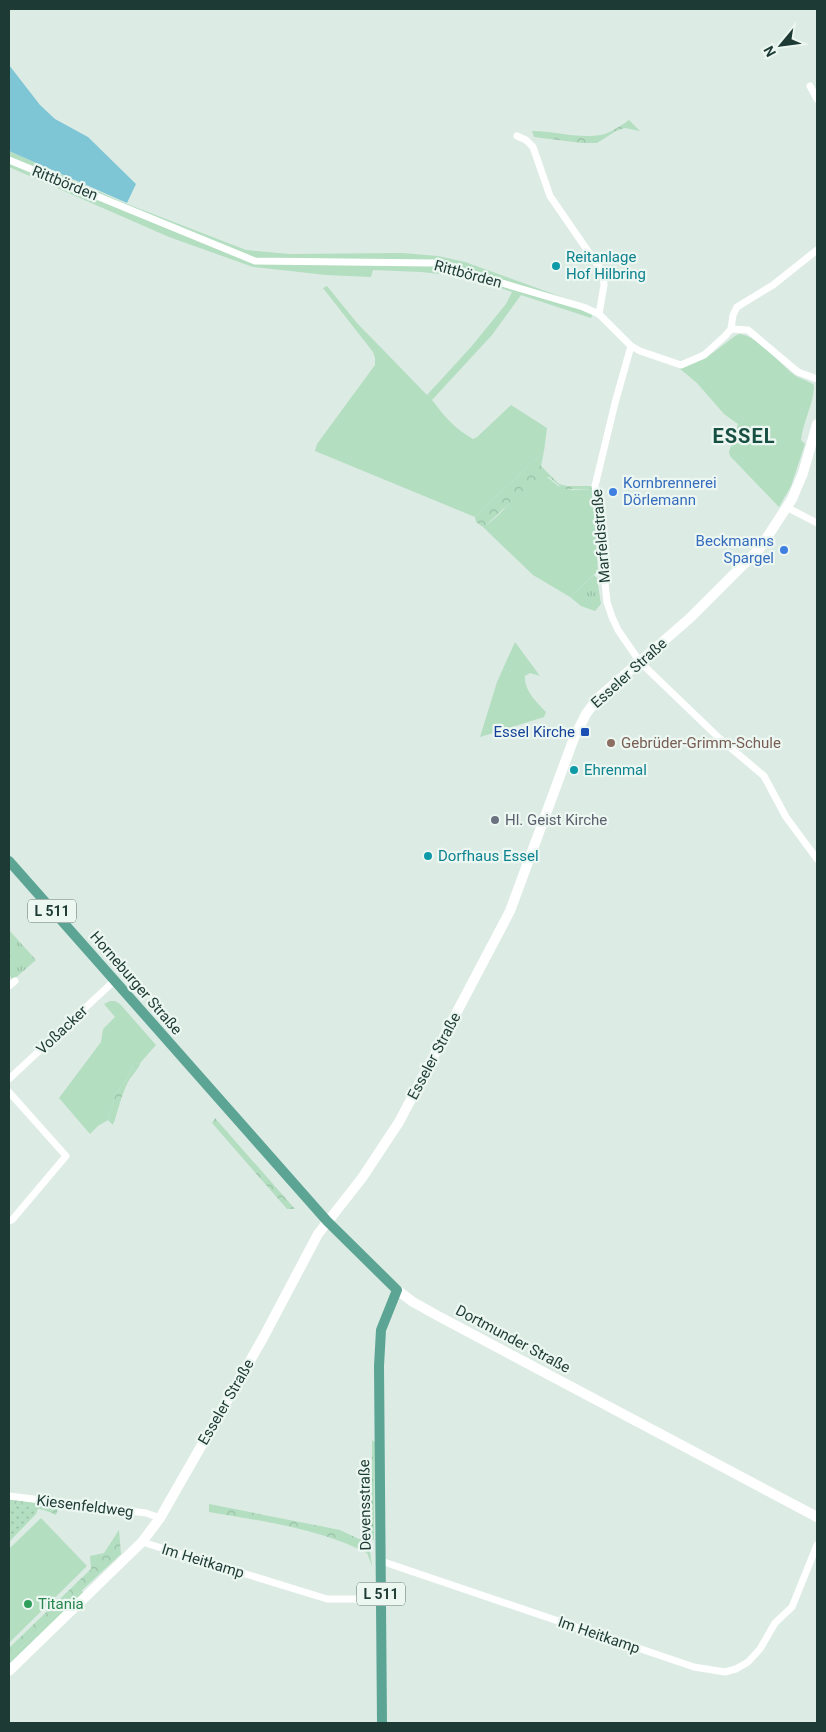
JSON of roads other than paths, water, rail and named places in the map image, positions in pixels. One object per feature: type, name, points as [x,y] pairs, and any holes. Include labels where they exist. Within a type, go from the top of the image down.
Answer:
[{"type":"main road","name":"Esseler Straße","points":[[9,1671],[142,1542],[160,1518],[263,1338],[318,1234],[362,1178],[399,1122],[510,911],[574,738],[584,718],[598,698],[690,618],[752,556],[770,534],[788,508],[803,473],[817,424]]},
{"type":"main road","name":"Horneburger Straße","points":[[9,861],[241,1125]]},
{"type":"main road","name":"Dortmunder Straße","points":[[241,1125],[327,1221],[397,1290],[413,1302],[817,1517]]},
{"type":"main road","name":"Devensstraße","points":[[382,1723],[379,1366],[381,1330],[397,1290]]},
{"type":"street","points":[[810,86],[817,100]]},
{"type":"street","points":[[517,136],[526,140],[533,147],[550,196],[603,273],[604,284],[599,314]]},
{"type":"street","name":"Rittbörden","points":[[9,160],[255,261],[434,263],[583,308],[599,314],[631,346],[681,365],[704,355],[731,329],[732,315],[737,307],[773,285],[817,250]]},
{"type":"street","points":[[731,329],[748,330],[798,372],[817,379]]},
{"type":"street","name":"Marfeldstraße","points":[[631,346],[612,412],[595,486],[607,602],[612,617],[618,630],[640,662],[719,738],[764,776],[786,817],[817,859]]},
{"type":"street","points":[[788,508],[817,523]]},
{"type":"street","name":"Voßacker","points":[[9,1079],[114,981]]},
{"type":"street","points":[[9,1092],[66,1156],[12,1220],[9,1221]]},
{"type":"street","name":"Kiesenfeldweg","points":[[9,1496],[146,1513],[160,1518]]},
{"type":"street","name":"Im Heitkamp","points":[[142,1542],[327,1599],[381,1599]]},
{"type":"street","name":"Im Heitkamp","points":[[381,1561],[694,1667],[725,1672],[736,1669],[748,1662],[760,1649],[775,1623],[793,1604],[817,1545]]},
{"type":"water","points":[[9,65],[40,105],[55,119],[88,137],[136,184],[127,203],[9,151]]},
{"type":"place","name":"Reitanlage Hof Hilbring","points":[[556,266]]},
{"type":"place","name":"Kornbrennerei Dörlemann","points":[[613,492]]},
{"type":"place","name":"Beckmanns Spargel","points":[[784,550]]},
{"type":"place","name":"Essel Kirche","points":[[585,732]]},
{"type":"place","name":"Gebrüder-Grimm-Schule","points":[[611,743]]},
{"type":"place","name":"Ehrenmal","points":[[574,770]]},
{"type":"place","name":"Hl. Geist Kirche","points":[[495,820]]},
{"type":"place","name":"Dorfhaus Essel","points":[[428,856]]},
{"type":"place","name":"Titania","points":[[28,1604]]},
{"type":"district","name":"ESSEL","points":[[744,436]]}]
